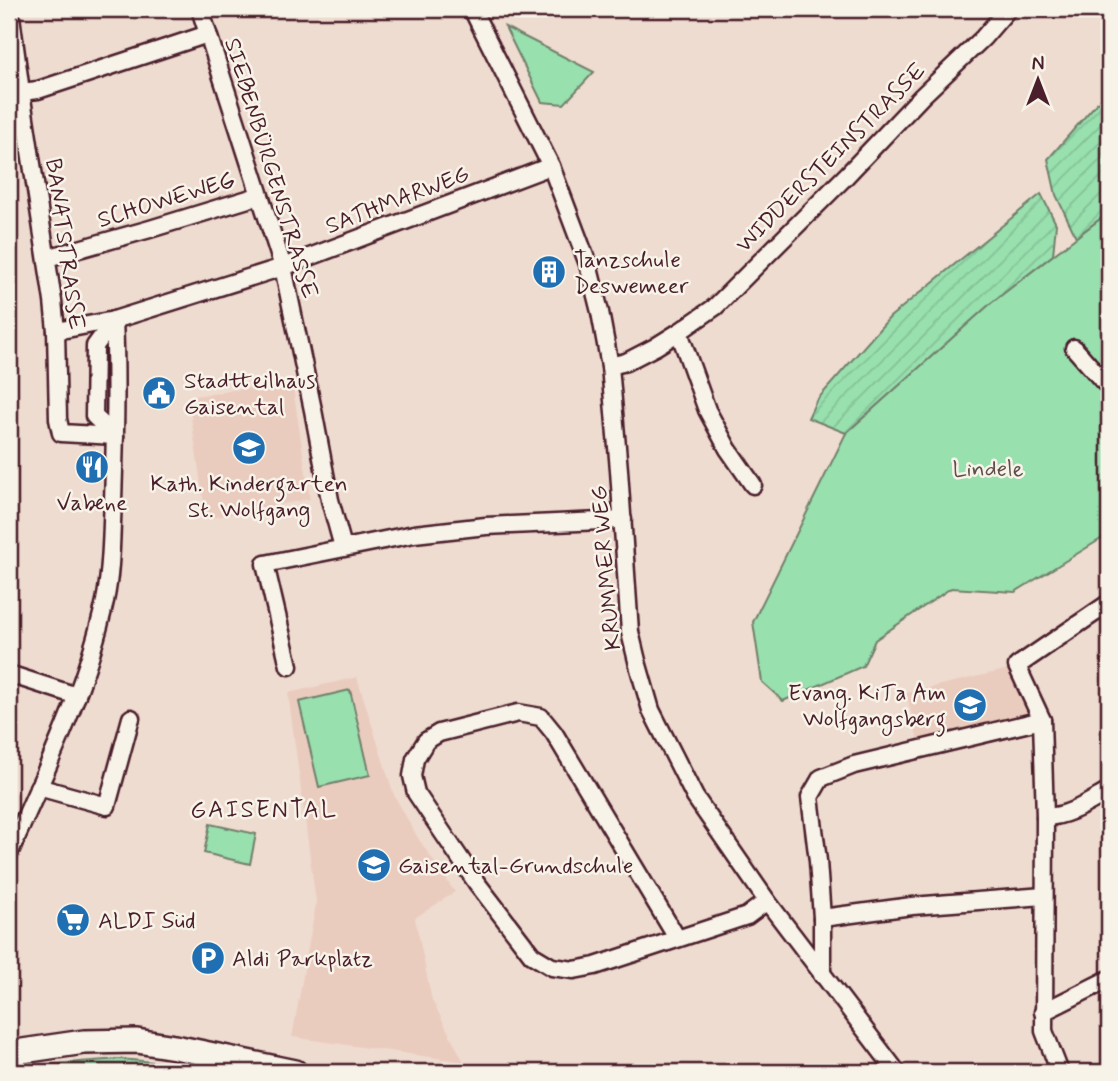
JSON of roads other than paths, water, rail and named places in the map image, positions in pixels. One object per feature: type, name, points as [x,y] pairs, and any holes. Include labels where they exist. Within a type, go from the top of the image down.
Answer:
[{"type":"main road","points":[[9,1053],[84,1042],[137,1041],[175,1046],[295,1072]]},
{"type":"street","name":"BANATSTRASSE","points":[[10,9],[56,331],[58,419],[61,433],[115,436]]},
{"type":"street","name":"SIEBENBÜRGENSTRASSE","points":[[200,9],[283,267],[330,500],[343,547]]},
{"type":"street","name":"KRUMMER WEG","points":[[472,9],[551,166],[588,264],[610,366],[630,632],[651,710],[695,797],[767,901],[897,1072]]},
{"type":"street","name":"WIDDERSTEINSTRASSE","points":[[610,366],[626,362],[679,332],[715,307],[922,96],[983,38],[1008,9]]},
{"type":"street","points":[[21,92],[38,90],[208,34]]},
{"type":"street","name":"SATHMARWEG","points":[[56,331],[114,320],[283,267],[551,166]]},
{"type":"street","name":"SCHOWEWEG","points":[[47,258],[258,196]]},
{"type":"street","name":"BANATSTRASSE","points":[[9,854],[76,696],[102,612],[111,567],[116,354],[114,320]]},
{"type":"street","points":[[679,332],[707,410],[728,449],[753,485]]},
{"type":"street","points":[[1074,348],[1109,386]]},
{"type":"street","points":[[289,666],[265,564],[414,534],[486,526],[623,520]]},
{"type":"street","points":[[1060,1072],[1044,1031],[1043,1012],[1045,817],[1042,720],[1017,666],[1109,603]]},
{"type":"street","points":[[9,674],[76,696]]},
{"type":"street","points":[[677,939],[554,733],[541,717],[518,713],[439,733],[426,741],[415,759],[412,776],[416,793],[476,883],[532,956],[552,967],[574,970],[595,966],[747,916],[767,901]]},
{"type":"street","points":[[38,787],[107,806],[131,718]]},
{"type":"street","points":[[822,975],[822,918],[810,797],[821,778],[854,765],[1042,720]]},
{"type":"street","points":[[1045,817],[1065,814],[1109,791]]},
{"type":"street","points":[[822,918],[912,906],[1044,895]]},
{"type":"street","points":[[1043,1012],[1109,979]]},
{"type":"place","name":"Tanzschule Deswemeer","points":[[549,272]]},
{"type":"place","name":"Stadtteilhaus Gaisental","points":[[159,393]]},
{"type":"place","name":"Kath. Kindergarten St. Wolfgang","points":[[249,448]]},
{"type":"place","name":"Vabene","points":[[92,467]]},
{"type":"place","name":"Evang. KiTa Am Wolfgangsberg","points":[[970,705]]},
{"type":"place","name":"Gaisental-Grundschule","points":[[374,865]]},
{"type":"place","name":"ALDI Süd","points":[[73,920]]},
{"type":"place","name":"Aldi Parkplatz","points":[[208,958]]},
{"type":"district","name":"GAISENTAL","points":[[264,809]]},
{"type":"park label","name":"Lindele","points":[[988,468]]}]
